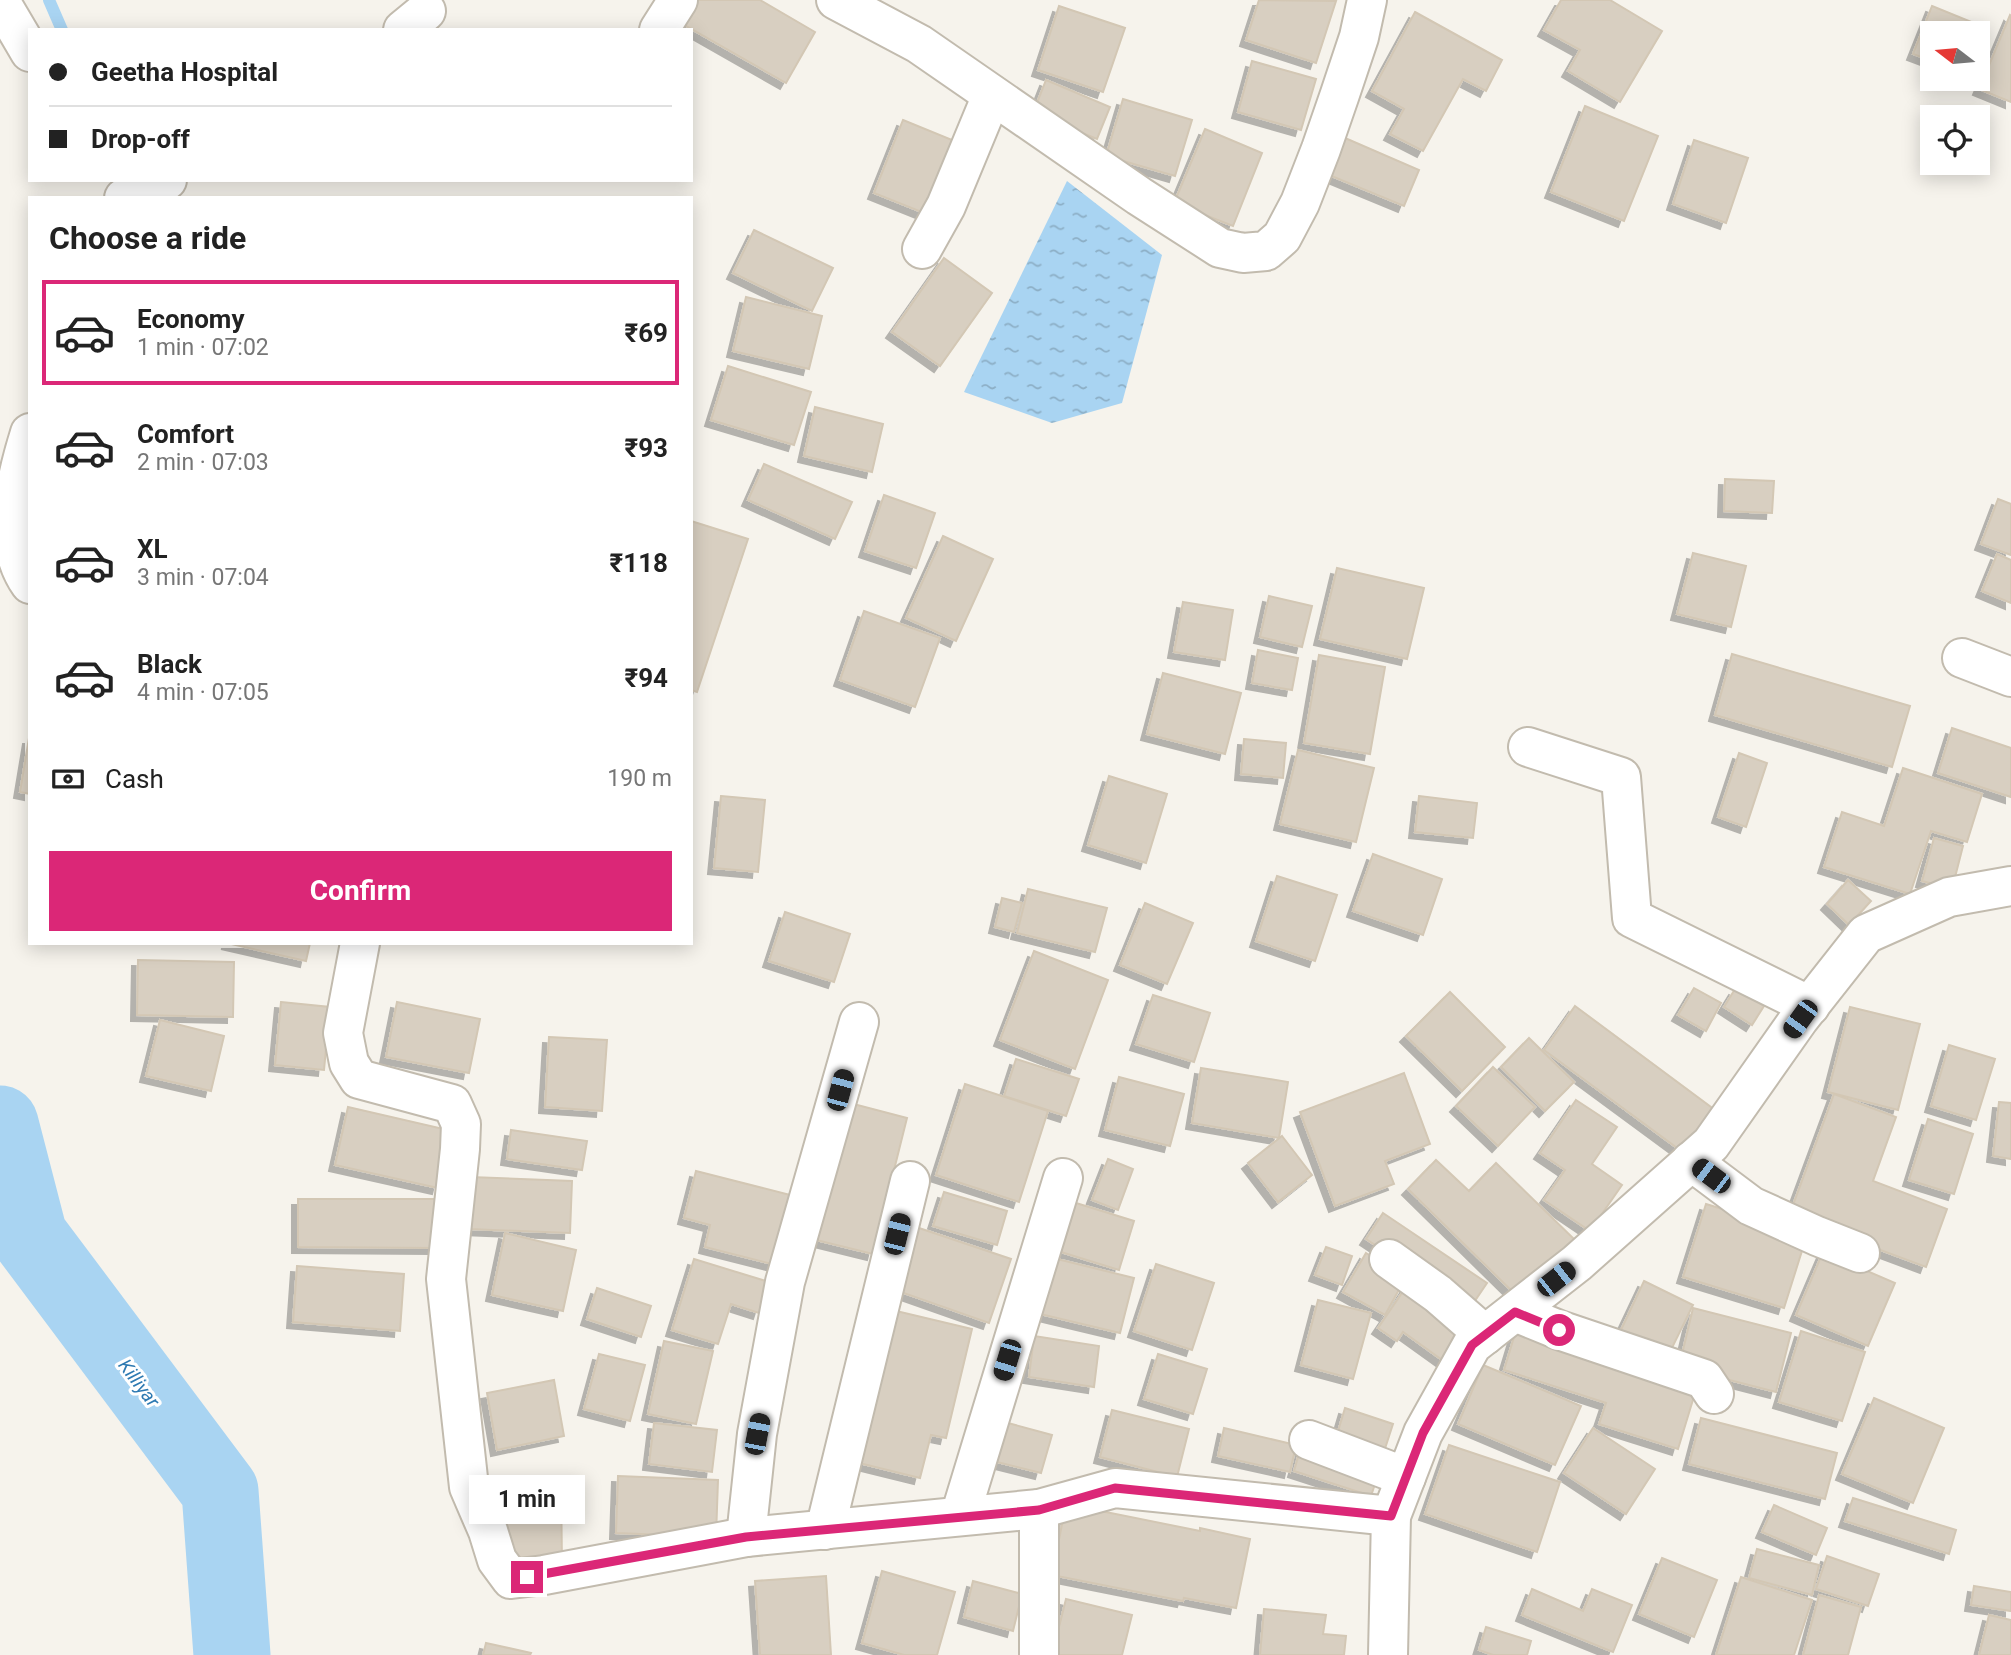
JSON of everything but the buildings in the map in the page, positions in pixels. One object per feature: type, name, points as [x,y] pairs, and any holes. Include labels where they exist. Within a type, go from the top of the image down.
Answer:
[{"type":"street","points":[[660,28],[678,0]]},
{"type":"street","points":[[836,0],[919,44],[1139,196],[1220,248],[1242,253],[1266,251],[1282,237],[1300,203],[1359,37],[1367,0]]},
{"type":"street","points":[[0,1],[28,49]]},
{"type":"street","points":[[922,249],[946,206],[992,95]]},
{"type":"street","points":[[129,196],[162,182]]},
{"type":"street","points":[[28,439],[13,488],[8,531],[15,564],[28,581]]},
{"type":"street","points":[[1962,658],[2011,677]]},
{"type":"street","points":[[1528,747],[1621,777],[1632,918],[1810,1006]]},
{"type":"street","points":[[1388,1655],[1391,1516],[1423,1433],[1472,1345],[1577,1263],[1711,1144],[1810,1006],[1866,934],[1949,897],[2011,886]]},
{"type":"street","points":[[360,945],[343,1033],[349,1063],[359,1079],[452,1104],[461,1124],[446,1279],[469,1487],[497,1560],[511,1579],[746,1537],[1039,1510],[1115,1488],[1391,1516]]},
{"type":"street","points":[[746,1537],[757,1434],[785,1282],[859,1022]]},
{"type":"street","points":[[1691,1161],[1751,1206],[1860,1252]]},
{"type":"street","points":[[960,1516],[1063,1178]]},
{"type":"street","points":[[825,1530],[910,1181]]},
{"type":"street","points":[[1389,1259],[1438,1294],[1485,1335]]},
{"type":"street","points":[[1515,1312],[1559,1330],[1704,1379],[1714,1394]]},
{"type":"street","points":[[1309,1440],[1406,1477]]},
{"type":"street","points":[[1039,1510],[1039,1655]]},
{"type":"water","points":[[1067,181],[1162,255],[1122,403],[1052,423],[964,392]]},
{"type":"waterway","points":[[49,0],[61,28]]},
{"type":"waterway","name":"Killiyar","points":[[0,1124],[29,1236],[220,1491],[232,1655]]},
{"type":"route","points":[[527,1577],[746,1537],[1039,1510],[1115,1488],[1391,1516],[1423,1433],[1472,1345],[1515,1312],[1559,1330]]}]
